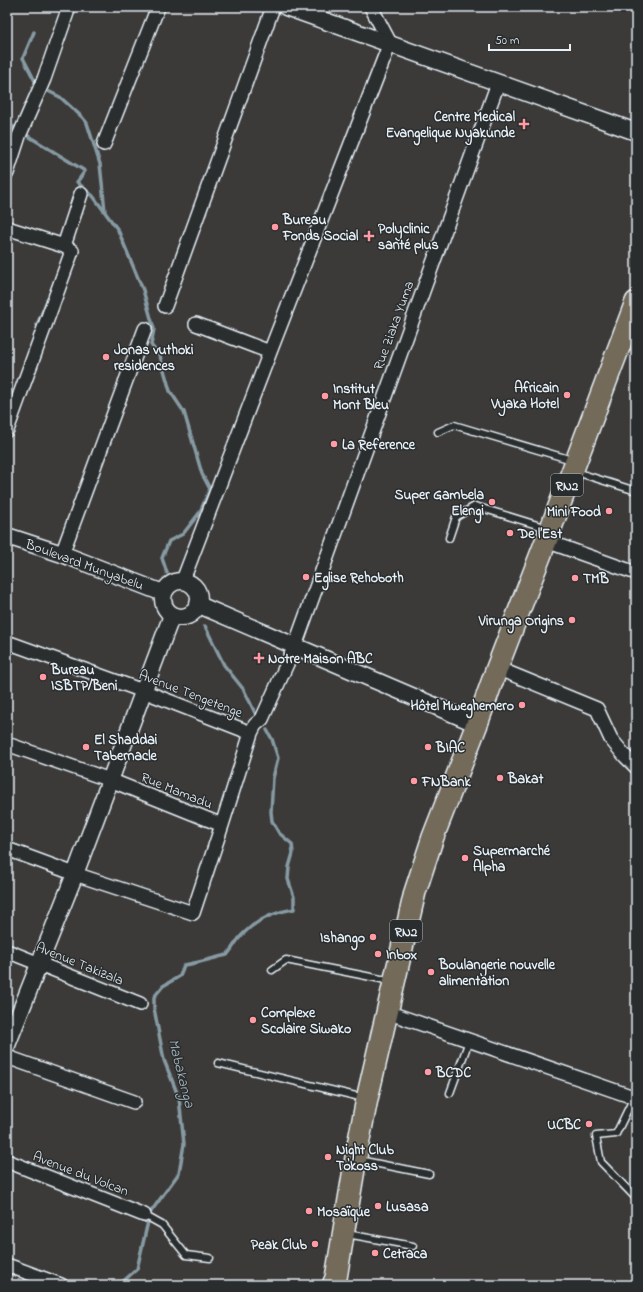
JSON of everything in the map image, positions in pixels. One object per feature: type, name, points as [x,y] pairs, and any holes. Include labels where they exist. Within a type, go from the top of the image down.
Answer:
[{"type":"highway","name":"RN2","points":[[334,1285],[367,1099],[415,892],[432,837],[477,724],[636,302]]},
{"type":"street","points":[[7,173],[21,132],[44,79],[69,7]]},
{"type":"street","points":[[104,144],[158,7]]},
{"type":"street","points":[[165,306],[273,7]]},
{"type":"street","points":[[286,7],[636,132]]},
{"type":"street","points":[[183,580],[390,43],[371,7]]},
{"type":"street","name":"Rue Ziaka Yuma","points":[[75,874],[193,913],[256,726],[295,646],[498,83]]},
{"type":"street","points":[[64,246],[81,194]]},
{"type":"street","points":[[7,228],[64,246],[72,251],[7,430]]},
{"type":"street","points":[[196,324],[270,352]]},
{"type":"street","points":[[62,554],[145,328]]},
{"type":"street","points":[[548,535],[636,573]]},
{"type":"street","name":"Boulevard Munyabelu","points":[[7,536],[62,554],[163,593]]},
{"type":"street","points":[[183,580],[191,583],[197,589],[200,596],[199,604],[194,612],[188,616],[180,617],[172,615],[167,611],[162,599],[166,587],[171,583],[183,580]]},
{"type":"street","points":[[199,604],[477,724]]},
{"type":"street","points":[[7,1045],[75,874],[172,615]]},
{"type":"street","name":"Avenue Tengetenge","points":[[7,642],[143,691],[256,726]]},
{"type":"street","points":[[497,668],[597,709],[611,739],[636,767]]},
{"type":"street","name":"Rue Mamadu","points":[[7,744],[110,780],[222,825]]},
{"type":"street","points":[[7,849],[75,874]]},
{"type":"street","name":"Avenue Takizala","points":[[7,951],[140,1004]]},
{"type":"street","points":[[387,1012],[635,1098]]},
{"type":"street","points":[[7,1057],[134,1102]]},
{"type":"street","name":"Avenue du Volcan","points":[[7,1161],[149,1217]]},
{"type":"street","points":[[7,1265],[61,1285]]},
{"type":"lane","points":[[438,432],[454,425],[574,466],[636,491]]},
{"type":"lane","points":[[449,538],[456,516],[475,506],[548,535]]},
{"type":"lane","points":[[272,970],[286,960],[394,982]]},
{"type":"lane","points":[[450,1093],[469,1040]]},
{"type":"lane","points":[[218,1063],[367,1099]]},
{"type":"lane","points":[[635,1098],[616,1134],[596,1136],[601,1162],[635,1197]]},
{"type":"lane","points":[[356,1159],[429,1174]]},
{"type":"lane","points":[[149,1217],[162,1225],[186,1255],[210,1258]]},
{"type":"lane","points":[[343,1233],[413,1246]]},
{"type":"waterway","points":[[34,32],[23,58],[37,85]]},
{"type":"waterway","points":[[42,88],[60,97],[87,123],[100,164],[105,211]]},
{"type":"waterway","points":[[7,123],[85,171],[77,182],[93,196],[118,230],[143,290],[154,329],[151,345],[160,356],[170,391],[184,412],[202,474],[210,489],[200,512],[183,534],[169,541],[162,558],[167,573]]},
{"type":"waterway","points":[[37,325],[48,298]]},
{"type":"waterway","points":[[205,626],[224,665],[244,690],[257,717]]},
{"type":"waterway","name":"Mabakanga","points":[[119,1285],[137,1269],[150,1213],[179,1173],[184,1144],[179,1098],[164,1060],[154,1008],[154,997],[163,986],[180,976],[184,965],[227,955],[249,928],[274,914],[294,909],[294,897],[288,879],[289,867],[293,853],[292,844],[279,833],[272,821],[271,812],[273,778],[278,758],[272,739],[267,730]]},
{"type":"place","name":"Centre Medical Evangelique Nyakunde","points":[[524,124]]},
{"type":"place","name":"Bureau Fonds Social","points":[[275,227]]},
{"type":"place","name":"Polyclinic santé plus","points":[[369,236]]},
{"type":"place","name":"Jonas vuthoki residences","points":[[106,357]]},
{"type":"place","name":"Africain Vyaka Hotel","points":[[567,395]]},
{"type":"place","name":"Institut Mont Bleu","points":[[325,396]]},
{"type":"place","name":"La Reference","points":[[334,444]]},
{"type":"place","name":"Super Gambela Elengi","points":[[492,502]]},
{"type":"place","name":"Mini Food","points":[[609,511]]},
{"type":"place","name":"De l’Est","points":[[510,533]]},
{"type":"place","name":"Eglise Rehoboth","points":[[306,577]]},
{"type":"place","name":"TMB","points":[[575,578]]},
{"type":"place","name":"Virunga Origins","points":[[572,620]]},
{"type":"place","name":"Notre Maison ABC","points":[[259,658]]},
{"type":"place","name":"Bureau ISBTP/Beni","points":[[43,677]]},
{"type":"place","name":"Hôtel Mweghemero","points":[[522,705]]},
{"type":"place","name":"El Shaddai Tabernacle","points":[[86,747]]},
{"type":"place","name":"BIAC","points":[[428,747]]},
{"type":"place","name":"Bakat","points":[[500,778]]},
{"type":"place","name":"FNBank","points":[[414,781]]},
{"type":"place","name":"Supermarché Alpha","points":[[465,858]]},
{"type":"place","name":"Ishango","points":[[373,937]]},
{"type":"place","name":"Inbox","points":[[378,954]]},
{"type":"place","name":"Boulangerie nouvelle alimentation","points":[[431,972]]},
{"type":"place","name":"Complexe Scolaire Siwako","points":[[253,1020]]},
{"type":"place","name":"BCDC","points":[[428,1072]]},
{"type":"place","name":"UCBC","points":[[589,1124]]},
{"type":"place","name":"Night Club Tokoss","points":[[328,1157]]},
{"type":"place","name":"Lusasa","points":[[378,1206]]},
{"type":"place","name":"Mosaïque","points":[[309,1211]]},
{"type":"place","name":"Peak Club","points":[[315,1244]]},
{"type":"place","name":"Cetraca","points":[[375,1253]]}]
